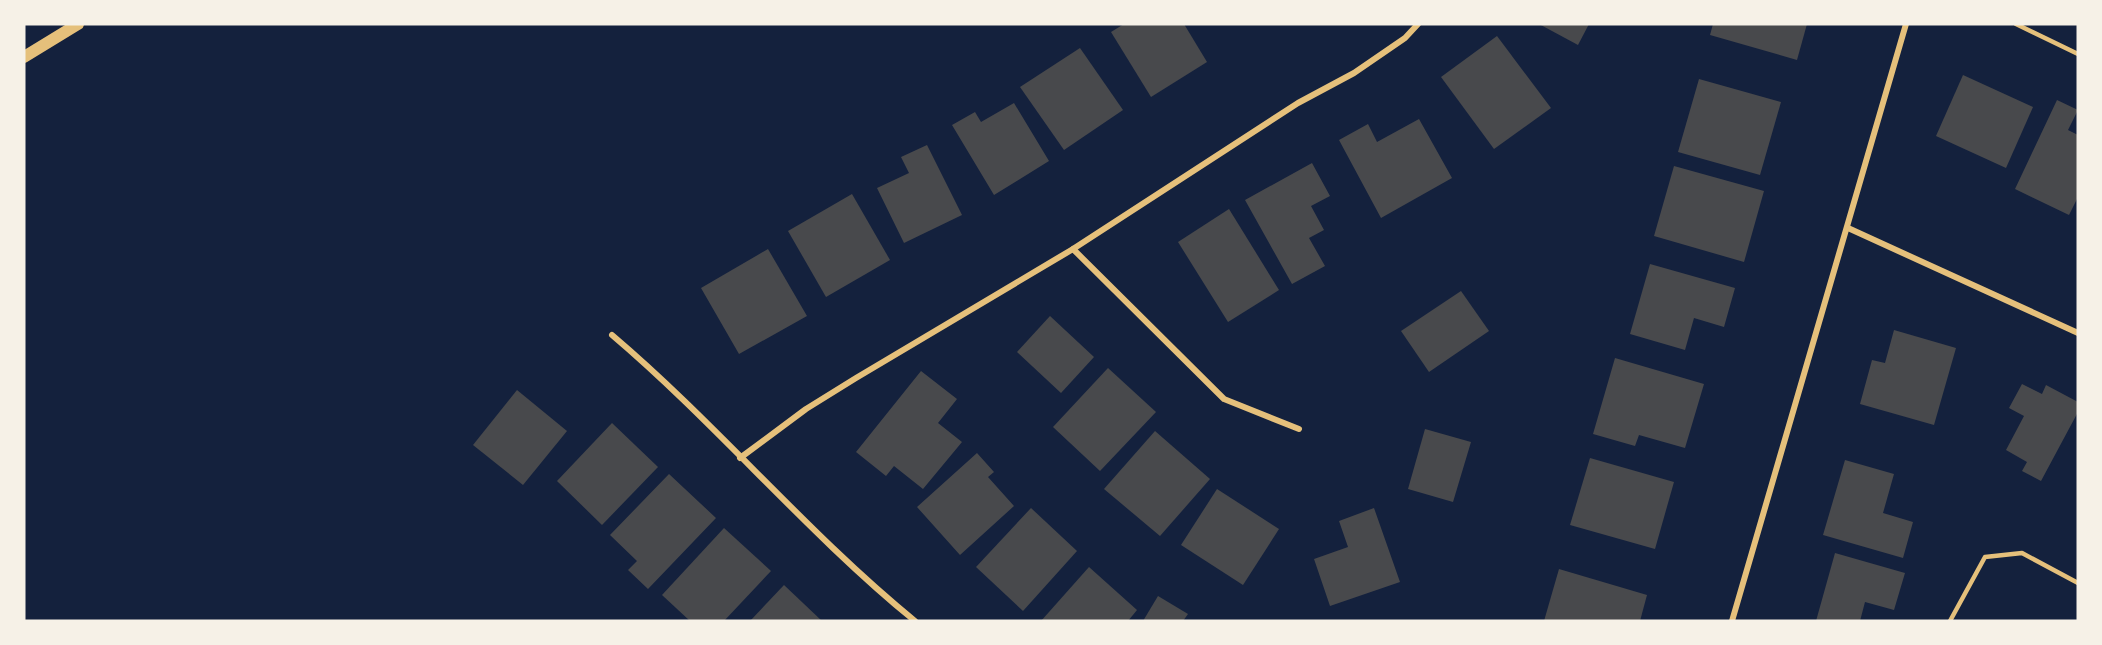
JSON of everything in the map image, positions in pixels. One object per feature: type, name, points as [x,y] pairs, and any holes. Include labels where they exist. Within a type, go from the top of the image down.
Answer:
[{"type":"main road","points":[[24,57],[78,24]]},
{"type":"street","points":[[740,458],[836,390],[1073,249],[1298,103],[1354,73],[1405,38],[1418,24]]},
{"type":"street","points":[[1732,621],[1906,24]]},
{"type":"street","points":[[1848,228],[2078,333]]},
{"type":"street","points":[[1073,249],[1224,399],[1299,429]]},
{"type":"street","points":[[612,335],[660,376],[740,458],[873,586],[915,621]]},
{"type":"lane","points":[[2016,24],[2078,54]]},
{"type":"lane","points":[[1950,621],[1985,556],[2022,553],[2078,583]]},
{"type":"building","points":[[1124,24],[1184,24],[1207,62],[1151,97],[1111,32]]},
{"type":"building","points":[[1539,24],[1589,24],[1578,45]]},
{"type":"building","points":[[1713,24],[1807,24],[1797,60],[1710,35]]},
{"type":"building","points":[[1497,36],[1551,108],[1494,149],[1441,77]]},
{"type":"building","points":[[1080,48],[1123,110],[1064,150],[1020,87]]},
{"type":"building","points":[[1963,75],[2033,107],[2006,168],[1936,136]]},
{"type":"building","points":[[1699,79],[1781,102],[1760,175],[1678,152]]},
{"type":"building","points":[[2057,100],[2078,110],[2068,130],[2078,135],[2078,197],[2069,215],[2015,189]]},
{"type":"building","points":[[1014,103],[1049,161],[994,195],[952,125],[975,112],[981,122]]},
{"type":"building","points":[[1419,119],[1452,178],[1381,218],[1339,140],[1368,124],[1377,142]]},
{"type":"building","points":[[927,145],[962,215],[904,243],[877,188],[909,173],[901,157]]},
{"type":"building","points":[[1312,163],[1330,196],[1311,206],[1324,230],[1309,238],[1325,266],[1292,284],[1245,200]]},
{"type":"building","points":[[1674,166],[1764,191],[1744,262],[1654,236]]},
{"type":"building","points":[[852,194],[890,260],[826,297],[788,231]]},
{"type":"building","points":[[1229,209],[1279,290],[1228,322],[1178,242]]},
{"type":"building","points":[[768,249],[807,316],[739,354],[701,288]]},
{"type":"building","points":[[1650,264],[1735,288],[1724,327],[1694,318],[1685,350],[1630,334]]},
{"type":"building","points":[[1461,291],[1489,331],[1429,372],[1401,331]]},
{"type":"building","points":[[1050,316],[1094,357],[1061,393],[1017,352]]},
{"type":"building","points":[[1894,330],[1956,348],[1934,425],[1860,404],[1872,360],[1885,363]]},
{"type":"building","points":[[1615,358],[1704,384],[1685,448],[1639,435],[1635,446],[1593,434]]},
{"type":"building","points":[[1108,368],[1156,412],[1100,471],[1053,427]]},
{"type":"building","points":[[921,371],[957,399],[938,423],[962,442],[923,489],[894,466],[886,476],[856,452]]},
{"type":"building","points":[[2022,384],[2042,394],[2046,385],[2078,402],[2078,412],[2041,481],[2022,471],[2027,462],[2006,450],[2024,416],[2009,408]]},
{"type":"building","points":[[517,390],[567,431],[523,485],[473,445]]},
{"type":"building","points":[[612,423],[658,467],[602,525],[557,481]]},
{"type":"building","points":[[1425,429],[1471,442],[1453,502],[1408,489]]},
{"type":"building","points":[[1155,431],[1210,479],[1160,536],[1104,489]]},
{"type":"building","points":[[977,453],[994,472],[988,477],[1014,506],[960,555],[917,507]]},
{"type":"building","points":[[1590,458],[1674,482],[1655,549],[1570,525]]},
{"type":"building","points":[[1845,460],[1894,474],[1883,513],[1913,522],[1903,558],[1823,535]]},
{"type":"building","points":[[669,474],[716,518],[648,589],[628,570],[637,561],[610,535]]},
{"type":"building","points":[[1217,489],[1279,529],[1243,585],[1181,545]]},
{"type":"building","points":[[1031,508],[1077,551],[1023,611],[976,567]]},
{"type":"building","points":[[1374,508],[1400,582],[1330,606],[1314,559],[1348,547],[1339,521]]},
{"type":"building","points":[[724,528],[771,571],[724,621],[690,621],[662,595]]},
{"type":"building","points":[[1835,553],[1905,573],[1894,610],[1865,602],[1860,621],[1816,621]]},
{"type":"building","points":[[1089,567],[1137,610],[1128,621],[1041,621]]},
{"type":"building","points":[[1559,569],[1647,595],[1640,621],[1544,621]]},
{"type":"building","points":[[784,585],[822,621],[750,621]]},
{"type":"building","points":[[1158,596],[1188,614],[1183,621],[1143,621]]}]
